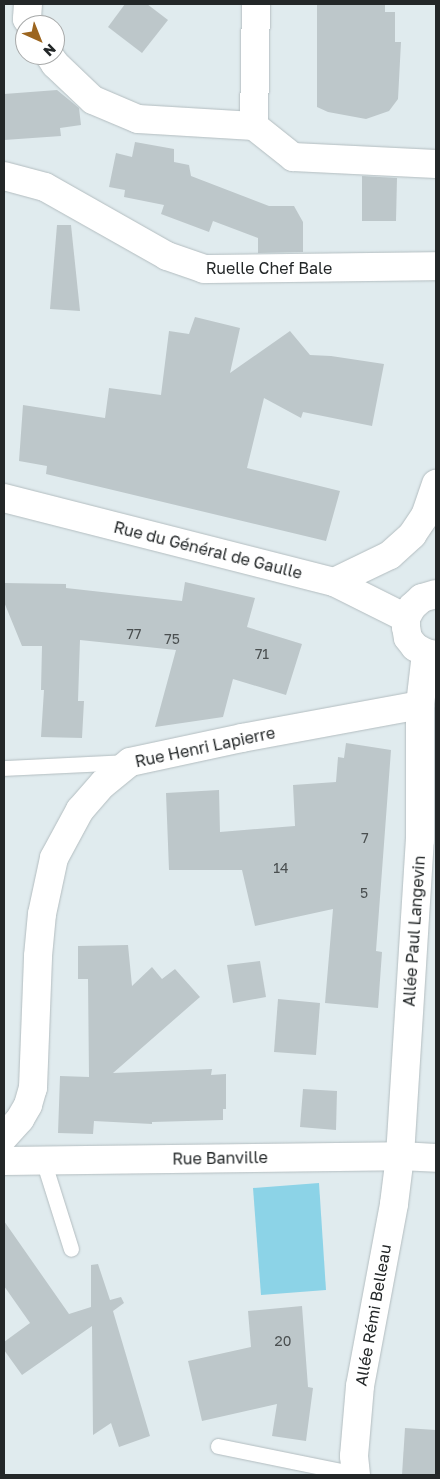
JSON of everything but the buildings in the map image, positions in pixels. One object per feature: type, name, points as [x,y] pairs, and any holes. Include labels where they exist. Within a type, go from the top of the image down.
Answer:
[{"type":"street","points":[[254,126],[256,4]]},
{"type":"street","points":[[56,65],[93,100],[138,119],[254,126],[293,157],[436,164]]},
{"type":"street","name":"Ruelle Chef Bale","points":[[4,176],[45,187],[167,256],[204,269],[436,266]]},
{"type":"street","points":[[334,582],[390,555],[412,535],[425,516],[436,484]]},
{"type":"street","name":"Rue du Général de Gaulle","points":[[4,498],[334,582],[406,618]]},
{"type":"street","points":[[431,654],[415,647],[408,638],[406,618],[412,606],[422,598],[436,594]]},
{"type":"street","name":"Allée Paul Langevin","points":[[400,1156],[420,840],[420,705],[431,654]]},
{"type":"street","name":"Rue Henri Lapierre","points":[[4,1137],[24,1112],[33,1088],[38,956],[42,914],[54,858],[80,810],[103,784],[130,762],[242,738],[420,705]]},
{"type":"street","name":"Rue Banville","points":[[4,1161],[400,1156],[436,1158]]},
{"type":"street","name":"Allée Rémi Belleau","points":[[356,1474],[354,1456],[360,1386],[394,1204],[400,1156]]},
{"type":"lane","points":[[4,768],[130,762]]},
{"type":"lane","points":[[43,1160],[72,1249]]},
{"type":"lane","points":[[218,1446],[356,1474]]},
{"type":"shaded area","points":[[319,1183],[326,1290],[261,1295],[253,1188]]}]
